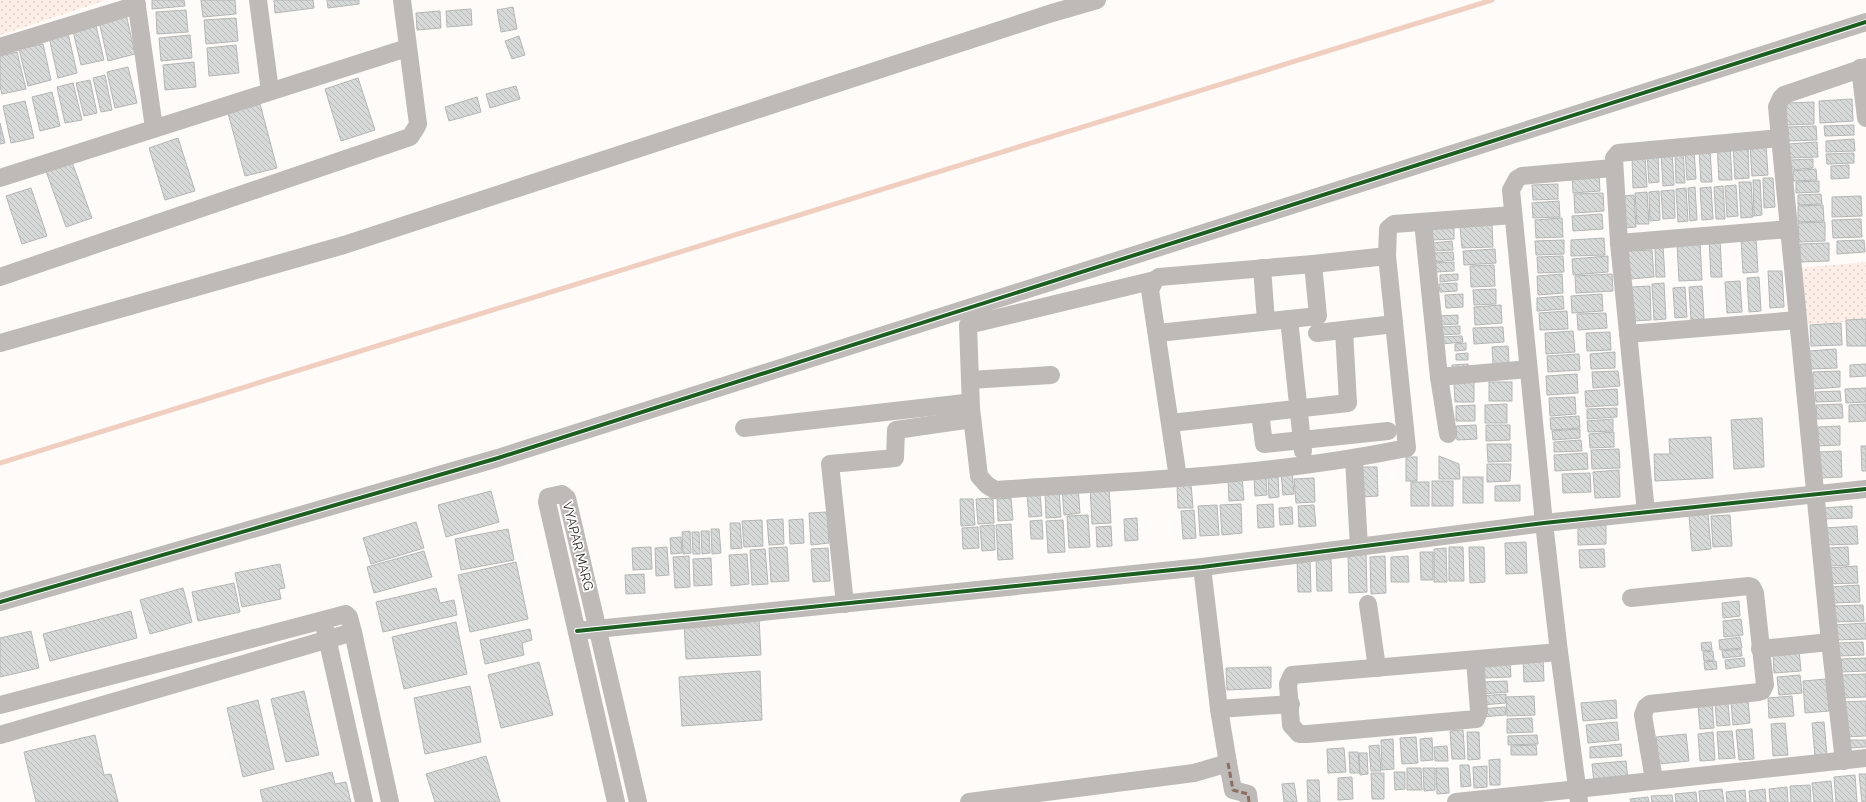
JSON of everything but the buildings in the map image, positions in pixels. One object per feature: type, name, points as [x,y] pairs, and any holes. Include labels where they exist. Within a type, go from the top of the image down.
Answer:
[{"type":"street","points":[[258,0],[270,91]]},
{"type":"street","points":[[0,343],[344,245],[1037,18],[1097,0]]},
{"type":"street","points":[[0,277],[410,136],[418,124],[407,48],[407,1]]},
{"type":"street","points":[[0,47],[136,2],[154,128]]},
{"type":"street","points":[[0,602],[498,458],[1866,22]]},
{"type":"street","points":[[0,178],[407,48]]},
{"type":"street","points":[[1844,761],[1830,642],[1777,107],[1780,98],[1784,95],[1863,67],[1866,118]]},
{"type":"street","points":[[1646,512],[1619,243],[1613,168],[1614,158],[1618,153],[1780,138]]},
{"type":"street","points":[[1578,795],[1544,524],[1511,190],[1517,179],[1522,176],[1613,168]]},
{"type":"street","points":[[1387,256],[1159,277],[1155,280],[968,325],[971,414],[979,476],[982,481],[995,490],[1178,478],[1304,466],[1354,459],[1406,448],[1386,233],[1390,226],[1394,224],[1513,215]]},
{"type":"street","points":[[1423,222],[1439,377],[1448,434]]},
{"type":"street","points":[[1619,243],[1789,229]]},
{"type":"street","points":[[1158,333],[1318,316],[1313,264]]},
{"type":"street","points":[[1262,268],[1266,321]]},
{"type":"street","points":[[1155,280],[1150,290],[1158,333],[1178,478]]},
{"type":"street","points":[[1289,319],[1304,466]]},
{"type":"street","points":[[1628,334],[1798,320]]},
{"type":"street","points":[[1317,333],[1394,324]]},
{"type":"street","points":[[1171,423],[1348,403],[1344,330]]},
{"type":"street","points":[[1439,377],[1528,369]]},
{"type":"street","points":[[970,380],[1051,374]]},
{"type":"street","points":[[744,428],[962,403],[971,414]]},
{"type":"street","points":[[1260,413],[1264,444],[1388,431]]},
{"type":"street","points":[[845,604],[830,464],[895,458],[896,430],[971,414]]},
{"type":"street","points":[[1354,459],[1359,547]]},
{"type":"street","points":[[577,631],[1202,567],[1646,512],[1866,489]]},
{"type":"street","name":"VYAPAR MARG","points":[[616,802],[547,500],[548,497],[562,494],[567,498],[638,802]]},
{"type":"street","points":[[1202,567],[1219,709],[1233,790],[1248,794],[1249,802]]},
{"type":"street","points":[[1631,598],[1749,586],[1752,587],[1755,593],[1765,685],[1762,691],[1650,704],[1646,707],[1643,715],[1654,780]]},
{"type":"street","points":[[1368,604],[1377,668]]},
{"type":"street","points":[[0,706],[346,614],[349,617],[353,632],[390,802]]},
{"type":"street","points":[[323,619],[364,802]]},
{"type":"street","points":[[0,735],[353,632]]},
{"type":"street","points":[[1760,649],[1830,642]]},
{"type":"street","points":[[1475,660],[1480,711],[1476,719],[1308,734],[1299,734],[1291,725],[1291,704],[1288,684],[1292,675],[1559,652]]},
{"type":"street","points":[[1219,709],[1291,704]]},
{"type":"street","points":[[1456,802],[1578,795],[1654,780],[1866,758]]},
{"type":"street","points":[[968,802],[1194,773],[1228,763]]},
{"type":"shaded area","points":[[0,0],[106,0],[0,35]]},
{"type":"shaded area","points":[[1866,262],[1866,320],[1804,325],[1799,268]]},
{"type":"waterway","points":[[0,463],[1492,0]]},
{"type":"marked path","points":[[1228,763],[1233,790],[1248,794],[1249,802]]},
{"type":"cycle path","points":[[0,602],[498,458],[1866,22]]},
{"type":"cycle path","points":[[577,631],[1202,567],[1544,523],[1866,489]]}]
